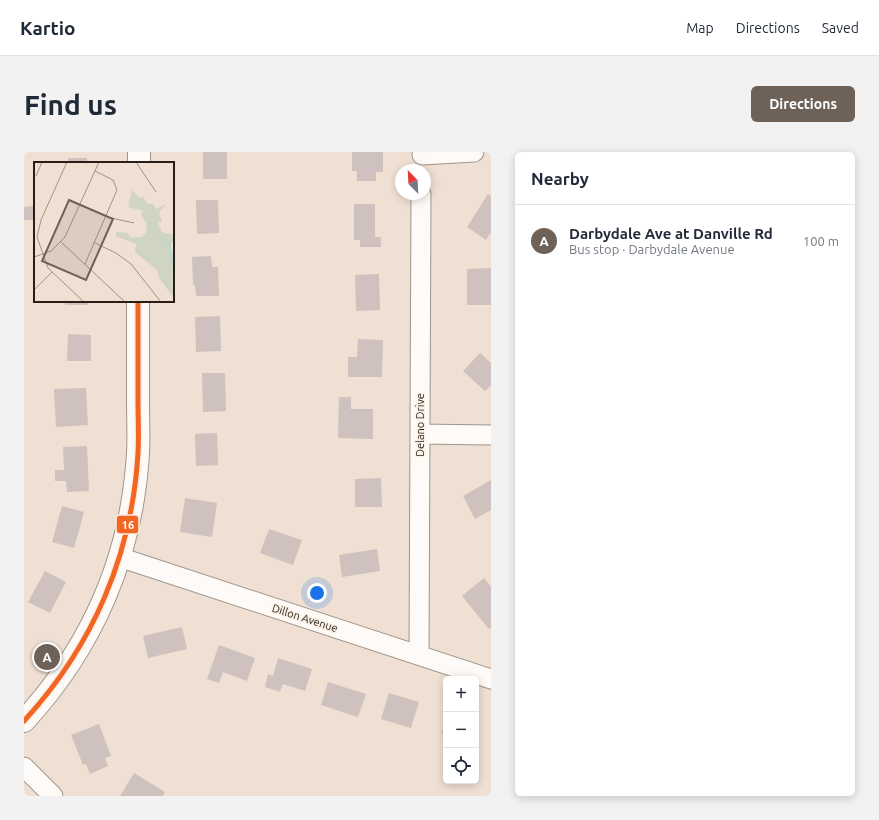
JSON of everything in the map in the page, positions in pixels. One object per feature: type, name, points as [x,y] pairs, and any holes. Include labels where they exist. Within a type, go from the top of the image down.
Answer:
[{"type":"street","points":[[422,159],[474,152]]},
{"type":"street","name":"Delano Drive","points":[[419,656],[421,200]]},
{"type":"street","points":[[24,721],[62,675],[85,638],[104,599],[124,540],[133,497],[138,452],[138,302]]},
{"type":"street","points":[[420,434],[491,435]]},
{"type":"street","name":"Dillon Avenue","points":[[119,558],[491,679]]},
{"type":"street","points":[[24,767],[53,796]]},
{"type":"building","points":[[203,152],[227,152],[227,179],[203,179]]},
{"type":"building","points":[[352,152],[383,152],[383,172],[376,172],[376,181],[357,181],[357,171],[352,171]]},
{"type":"building","points":[[68,158],[87,158],[87,162],[68,162]]},
{"type":"building","points":[[488,194],[491,196],[491,232],[486,240],[467,227]]},
{"type":"building","points":[[196,200],[218,200],[219,233],[197,234]]},
{"type":"building","points":[[354,204],[375,204],[375,237],[381,237],[381,247],[360,247],[360,240],[354,240]]},
{"type":"building","points":[[34,206],[34,220],[24,220],[24,207]]},
{"type":"building","points":[[211,256],[212,267],[218,267],[219,296],[196,296],[195,285],[193,285],[192,257]]},
{"type":"building","points":[[491,268],[491,305],[467,305],[467,269]]},
{"type":"building","points":[[379,274],[380,310],[356,311],[355,275]]},
{"type":"building","points":[[65,302],[88,302],[88,305],[65,305]]},
{"type":"building","points":[[220,316],[221,351],[196,352],[195,317]]},
{"type":"building","points":[[68,334],[91,335],[91,361],[67,361]]},
{"type":"building","points":[[358,339],[383,340],[382,377],[348,377],[348,357],[357,357]]},
{"type":"building","points":[[480,353],[491,363],[491,385],[485,391],[463,371]]},
{"type":"building","points":[[202,373],[225,373],[226,411],[203,412]]},
{"type":"building","points":[[86,388],[88,425],[56,427],[54,389]]},
{"type":"building","points":[[339,397],[351,397],[351,409],[373,409],[373,439],[338,438]]},
{"type":"building","points":[[217,433],[218,465],[196,466],[195,434]]},
{"type":"building","points":[[87,446],[89,491],[67,492],[66,481],[55,481],[55,470],[64,470],[63,447]]},
{"type":"building","points":[[381,478],[382,507],[355,507],[355,479]]},
{"type":"building","points":[[491,480],[491,510],[475,519],[463,496]]},
{"type":"building","points":[[185,498],[217,503],[212,537],[180,532]]},
{"type":"building","points":[[62,506],[84,512],[74,548],[52,542]]},
{"type":"building","points":[[269,529],[302,540],[293,565],[260,553]]},
{"type":"building","points":[[377,549],[380,571],[342,577],[339,555]]},
{"type":"building","points":[[45,571],[66,582],[50,613],[28,602]]},
{"type":"building","points":[[484,578],[491,587],[491,628],[489,629],[462,596]]},
{"type":"building","points":[[182,627],[187,649],[148,658],[143,636]]},
{"type":"building","points":[[219,645],[255,658],[247,681],[223,672],[219,683],[207,679]]},
{"type":"building","points":[[278,658],[312,669],[305,691],[283,684],[280,692],[265,687],[268,674],[273,676]]},
{"type":"building","points":[[328,682],[366,694],[358,717],[321,705]]},
{"type":"building","points":[[389,693],[419,702],[411,728],[381,719]]},
{"type":"building","points":[[99,724],[111,756],[105,758],[108,766],[90,774],[86,764],[83,765],[71,735]]},
{"type":"building","points":[[134,773],[165,792],[163,796],[120,796]]},
{"type":"transit line","name":"16","points":[[24,721],[70,662],[89,630],[105,597],[117,563],[127,527],[134,491],[138,453],[138,302]]},
{"type":"place","name":"Darbydale Ave at Danville Rd","points":[[47,657]]}]
